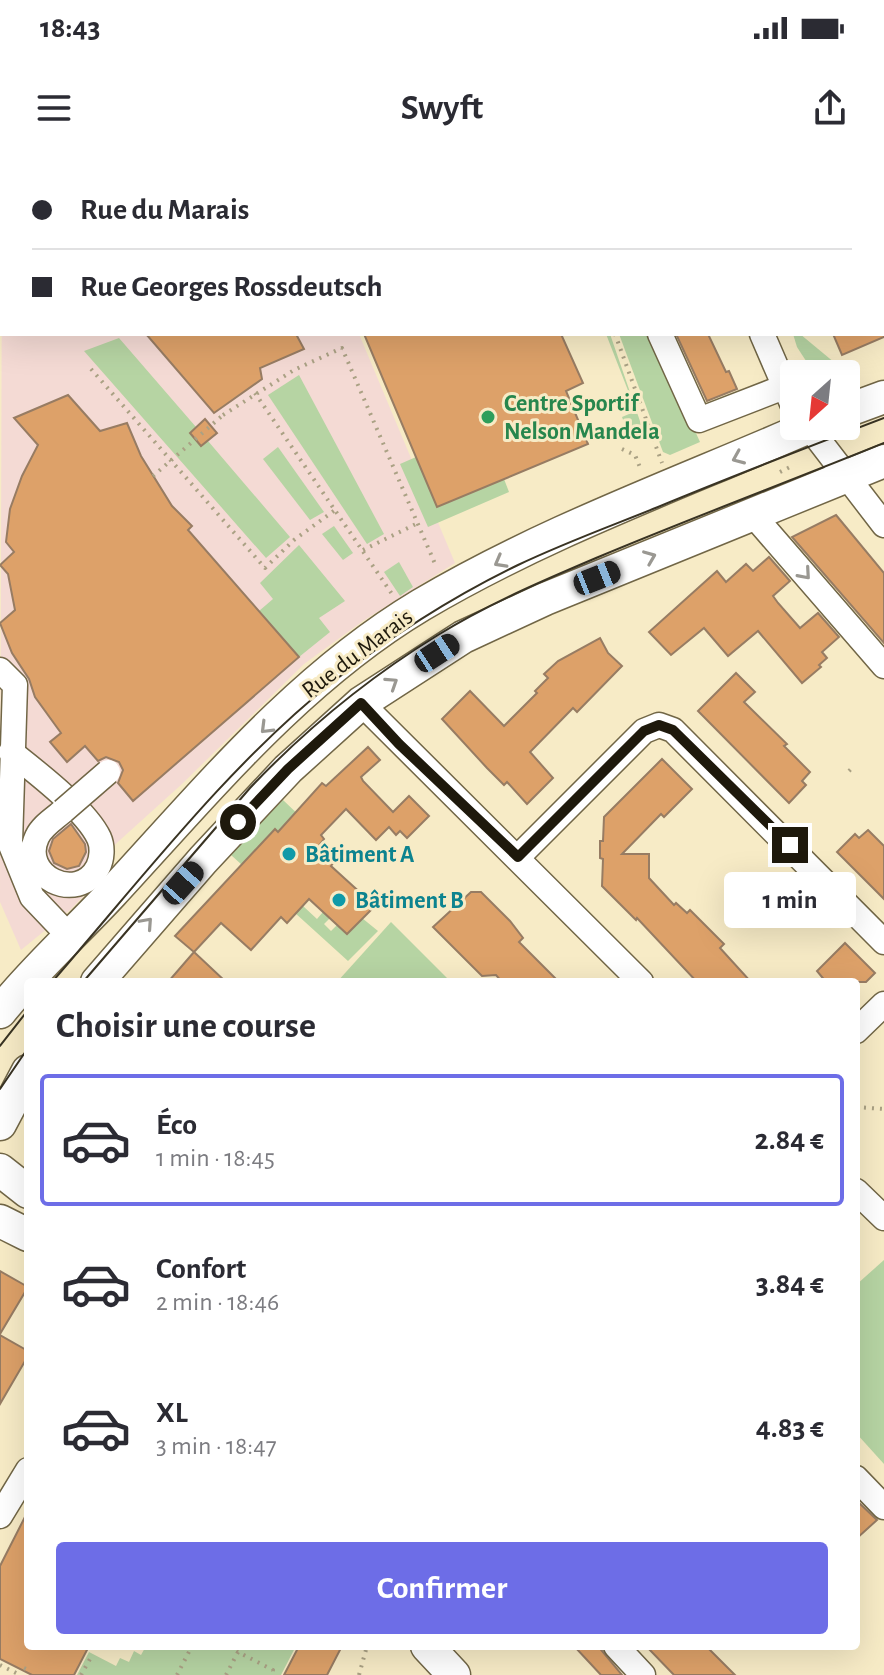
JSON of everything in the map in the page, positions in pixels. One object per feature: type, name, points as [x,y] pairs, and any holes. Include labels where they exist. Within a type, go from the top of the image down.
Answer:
[{"type":"main road","points":[[860,406],[884,397]]},
{"type":"main road","name":"Rue du Marais","points":[[29,978],[71,938],[269,724],[338,662],[420,606],[511,556],[780,439]]},
{"type":"main road","name":"Rue du Marais","points":[[100,978],[193,871],[288,769],[361,703],[463,637],[545,599],[884,461]]},
{"type":"main road","name":"Rue du Marais","points":[[0,1012],[24,984]]},
{"type":"main road","points":[[0,1124],[24,1079]]},
{"type":"main road","points":[[0,1170],[24,1189]]},
{"type":"main road","points":[[0,1196],[24,1211]]},
{"type":"main road","points":[[0,1221],[24,1233]]},
{"type":"main road","points":[[431,1650],[454,1675]]},
{"type":"street","points":[[661,336],[699,420],[780,400]]},
{"type":"street","points":[[763,336],[780,377]]},
{"type":"street","points":[[820,440],[884,525]]},
{"type":"street","points":[[754,516],[884,666]]},
{"type":"street","points":[[0,670],[15,685],[10,843],[32,897],[71,938]]},
{"type":"street","points":[[361,703],[637,978]]},
{"type":"street","points":[[518,857],[644,731],[659,725],[673,730],[884,942]]},
{"type":"street","points":[[11,752],[59,791],[98,837],[102,848],[97,870],[88,879],[78,884],[55,883],[38,869],[35,858],[37,838],[43,828],[63,811],[108,772]]},
{"type":"street","points":[[860,1027],[884,1004]]},
{"type":"street","points":[[860,1195],[884,1218]]},
{"type":"street","points":[[0,1516],[24,1477]]},
{"type":"street","points":[[860,1482],[884,1507]]},
{"type":"street","points":[[620,1650],[643,1675]]},
{"type":"path","points":[[616,336],[665,472]]},
{"type":"path","points":[[153,476],[223,415],[255,393],[294,370],[342,348],[442,579]]},
{"type":"path","points":[[91,369],[265,568],[294,540],[335,510]]},
{"type":"path","points":[[255,393],[392,595]]},
{"type":"path","points":[[775,475],[792,466]]},
{"type":"path","points":[[363,550],[418,523]]},
{"type":"path","points":[[860,1107],[884,1109]]},
{"type":"path","points":[[177,1675],[190,1650]]},
{"type":"path","points":[[359,1675],[366,1650]]},
{"type":"path","points":[[226,1675],[238,1652],[273,1670],[270,1675]]},
{"type":"path","points":[[81,1675],[90,1659],[86,1656]]},
{"type":"path","points":[[0,1665],[20,1675]]},
{"type":"shaded area","points":[[2,336],[360,336],[455,563],[363,621],[304,664],[182,784],[109,850],[99,880],[70,910],[21,950],[0,902]]},
{"type":"green space","points":[[607,336],[611,336],[642,427],[628,433],[622,417],[636,411]]},
{"type":"green space","points":[[620,336],[652,336],[700,442],[670,455],[663,452]]},
{"type":"green space","points":[[794,336],[802,336],[831,360],[805,360]]},
{"type":"green space","points":[[119,338],[196,427],[190,433],[201,446],[208,441],[290,537],[266,558],[84,351]]},
{"type":"green space","points":[[299,375],[384,534],[367,544],[268,395]]},
{"type":"green space","points":[[278,447],[324,512],[310,520],[263,459]]},
{"type":"green space","points":[[416,457],[438,507],[504,479],[509,492],[428,527],[400,464]]},
{"type":"green space","points":[[334,526],[353,553],[343,560],[322,534]]},
{"type":"green space","points":[[299,545],[345,601],[319,618],[330,632],[299,657],[259,611],[273,599],[260,583]]},
{"type":"green space","points":[[399,562],[413,587],[400,596],[384,572]]},
{"type":"green space","points":[[283,800],[304,820],[278,832],[275,830],[303,906],[317,919],[323,912],[330,918],[324,924],[331,931],[337,925],[348,934],[362,918],[378,931],[348,961],[231,855],[247,838],[250,840],[257,832],[254,830]]},
{"type":"green space","points":[[391,922],[447,978],[341,978]]},
{"type":"green space","points":[[884,1260],[884,1464],[860,1437],[860,1281]]},
{"type":"green space","points":[[144,1650],[294,1650],[281,1675],[77,1675],[89,1652],[116,1666],[120,1658],[129,1662],[134,1651],[141,1655]]},
{"type":"building","points":[[148,336],[297,336],[304,349],[260,368],[262,379],[214,413]]},
{"type":"building","name":"Centre Sportif Nelson Mandela","points":[[365,336],[562,336],[583,383],[566,391],[588,444],[437,507]]},
{"type":"building","points":[[677,336],[709,336],[726,372],[729,371],[737,389],[707,401]]},
{"type":"building","points":[[834,336],[884,336],[884,337],[842,355]]},
{"type":"building","points":[[68,395],[100,431],[127,423],[141,456],[172,506],[192,526],[188,530],[299,657],[133,801],[118,783],[123,770],[119,762],[106,757],[98,761],[85,746],[67,762],[50,742],[61,733],[35,697],[0,623],[15,610],[8,574],[0,565],[14,552],[6,542],[10,509],[38,445],[14,418]]},
{"type":"building","points":[[205,419],[217,433],[201,446],[190,433]]},
{"type":"building","points":[[836,515],[884,573],[884,643],[792,537]]},
{"type":"building","points":[[769,557],[790,581],[773,596],[778,603],[800,628],[818,613],[839,637],[822,652],[827,658],[819,665],[821,667],[802,683],[758,631],[728,656],[704,628],[671,655],[649,632],[717,571],[726,582],[746,564],[753,571]]},
{"type":"building","points":[[600,638],[608,653],[622,666],[577,712],[573,708],[530,752],[553,778],[527,804],[507,782],[504,785],[487,768],[442,719],[470,691],[504,726],[537,693],[535,691],[548,678],[544,674],[558,661]]},
{"type":"building","points":[[736,673],[755,692],[744,702],[787,744],[784,746],[810,772],[802,781],[806,785],[789,803],[698,711]]},
{"type":"building","points":[[368,747],[380,760],[361,777],[363,781],[393,812],[409,796],[429,816],[407,838],[400,831],[396,835],[389,827],[376,840],[346,809],[321,835],[324,839],[318,847],[334,862],[331,866],[375,906],[347,934],[309,899],[287,923],[281,917],[251,950],[221,923],[194,952],[175,936],[275,829],[278,832],[322,783],[326,786]]},
{"type":"building","points":[[662,759],[692,789],[664,817],[661,814],[622,854],[649,854],[649,878],[674,905],[676,903],[687,913],[690,910],[724,944],[720,948],[747,978],[693,978],[602,886],[600,841],[603,841],[604,817]]},
{"type":"building","points":[[71,824],[85,844],[86,852],[79,866],[67,869],[54,863],[49,851],[53,839]]},
{"type":"building","points":[[868,830],[884,846],[884,899],[837,852],[855,834],[859,838]]},
{"type":"building","points":[[471,892],[481,892],[523,938],[519,942],[555,978],[482,976],[433,927]]},
{"type":"building","points":[[845,943],[875,973],[866,982],[860,982],[860,978],[823,978],[817,971]]},
{"type":"building","points":[[194,952],[222,978],[171,978]]},
{"type":"building","points":[[0,1271],[24,1285],[24,1294],[0,1334]]},
{"type":"building","points":[[0,1335],[24,1349],[24,1363],[0,1404]]},
{"type":"building","points":[[860,1504],[877,1520],[860,1535]]},
{"type":"building","points":[[24,1519],[24,1650],[87,1650],[74,1675],[32,1675],[0,1659],[0,1566]]},
{"type":"building","points":[[297,1650],[340,1650],[327,1675],[284,1675]]},
{"type":"building","points":[[578,1650],[601,1650],[622,1675],[601,1675]]},
{"type":"building","points":[[650,1650],[710,1650],[735,1675],[674,1675]]},
{"type":"tram line","points":[[55,978],[187,825],[258,749],[334,681],[400,633],[470,590],[535,557],[884,418]]},
{"type":"tram line","points":[[86,978],[271,766],[339,706],[412,652],[476,613],[556,575],[884,443]]},
{"type":"tram line","points":[[0,1046],[24,1015]]},
{"type":"tram line","points":[[0,1089],[24,1054]]},
{"type":"place","name":"Centre Sportif Nelson Mandela","points":[[488,417]]},
{"type":"place","name":"Bâtiment A","points":[[289,854]]},
{"type":"place","name":"Bâtiment B","points":[[339,900]]},
{"type":"route","points":[[238,822],[288,769],[361,703],[399,744],[518,857],[644,731],[659,725],[673,730],[790,845]]}]
